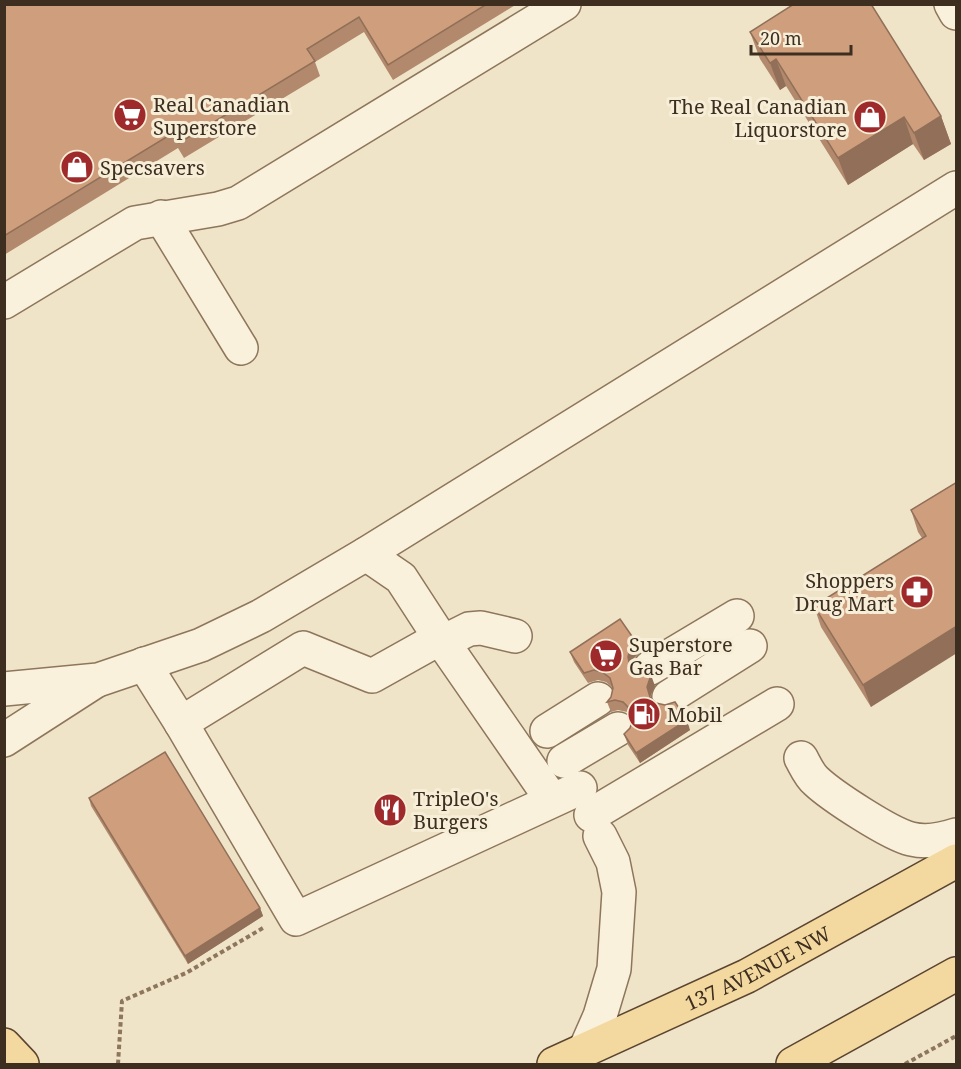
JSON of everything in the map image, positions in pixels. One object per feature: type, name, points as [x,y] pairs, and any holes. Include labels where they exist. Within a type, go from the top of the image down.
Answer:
[{"type":"main road","name":"137 AVENUE NW","points":[[554,1065],[577,1057],[747,976],[957,861]]},
{"type":"main road","points":[[793,1065],[957,974]]},
{"type":"main road","points":[[4,1045],[22,1065]]},
{"type":"lane","points":[[4,302],[135,223],[218,209],[238,203],[564,4]]},
{"type":"lane","points":[[951,4],[957,13]]},
{"type":"lane","points":[[4,740],[98,680],[201,645],[286,602],[957,188]]},
{"type":"lane","points":[[161,218],[240,348]]},
{"type":"lane","points":[[366,554],[401,578],[440,638],[578,800],[613,862],[619,892],[614,969],[600,1017],[577,1057]]},
{"type":"lane","points":[[286,602],[303,648],[372,676],[440,638],[453,637],[469,629],[481,627],[515,636]]},
{"type":"lane","points":[[650,668],[737,616]]},
{"type":"lane","points":[[669,697],[750,646]]},
{"type":"lane","points":[[182,723],[303,648]]},
{"type":"lane","points":[[144,664],[182,723],[296,919],[578,800],[777,704]]},
{"type":"lane","points":[[4,689],[98,680]]},
{"type":"lane","points":[[546,731],[598,699]]},
{"type":"lane","points":[[578,800],[618,729]]},
{"type":"lane","points":[[801,758],[813,779],[827,791],[888,829],[910,839],[932,841],[957,835]]},
{"type":"path","points":[[118,1065],[122,1001],[186,973],[264,928]]},
{"type":"path","points":[[905,1065],[957,1036]]},
{"type":"building","name":"Real Canadian Superstore","points":[[4,4],[487,4],[388,65],[359,17],[307,49],[315,61],[179,143],[173,133],[4,236]]},
{"type":"building","name":"The Real Canadian Liquorstore","points":[[794,4],[871,4],[941,116],[914,133],[904,117],[838,158],[776,59],[770,63],[750,32]]},
{"type":"building","name":"Shoppers Drug Mart","points":[[957,482],[957,626],[863,685],[814,606],[926,536],[911,510]]},
{"type":"building","points":[[620,619],[636,642],[630,649],[628,657],[630,667],[638,674],[651,675],[647,687],[650,697],[656,703],[665,705],[675,702],[687,720],[636,753],[624,734],[630,728],[633,719],[630,709],[623,702],[615,700],[607,702],[613,688],[610,678],[594,670],[584,673],[570,652]]},
{"type":"building","points":[[165,752],[260,908],[185,956],[89,798]]},
{"type":"place","name":"Real Canadian Superstore","points":[[130,115]]},
{"type":"place","name":"The Real Canadian Liquorstore","points":[[870,117]]},
{"type":"place","name":"Specsavers","points":[[77,167]]},
{"type":"place","name":"Shoppers Drug Mart","points":[[917,592]]},
{"type":"place","name":"Superstore Gas Bar","points":[[606,656]]},
{"type":"place","name":"Mobil","points":[[644,714]]},
{"type":"place","name":"TripleO's Burgers","points":[[390,810]]}]
